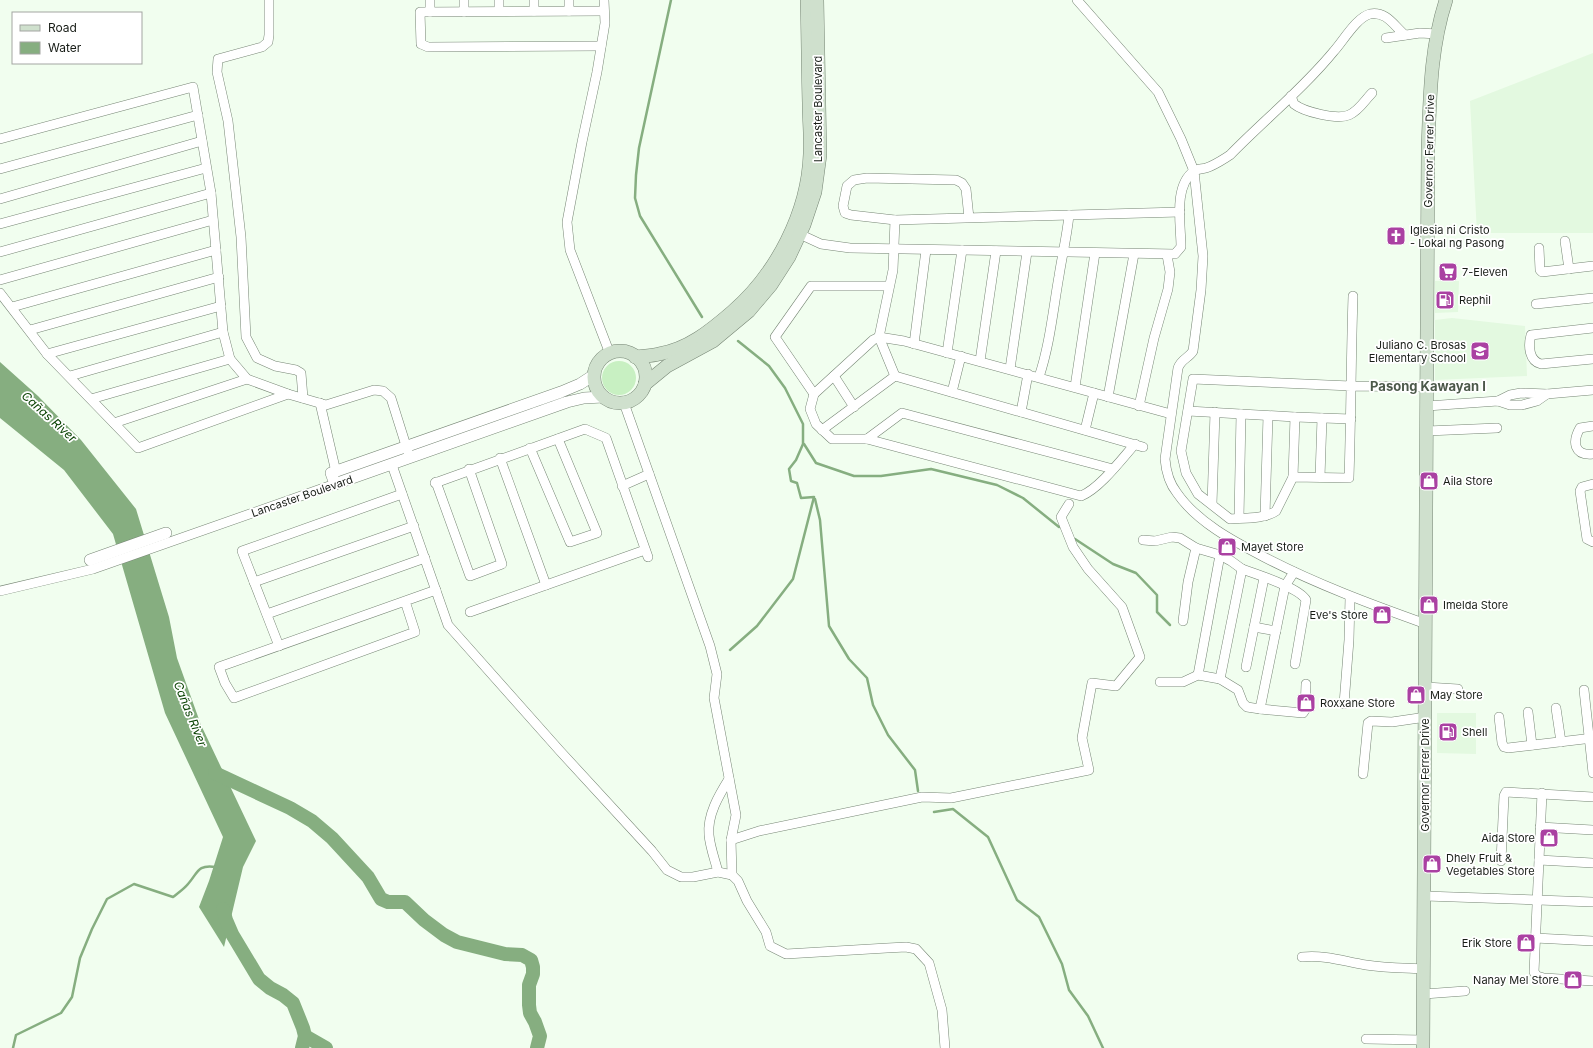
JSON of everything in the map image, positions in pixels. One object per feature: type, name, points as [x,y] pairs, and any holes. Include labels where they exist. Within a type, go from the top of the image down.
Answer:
[{"type":"main road","name":"Lancaster Boulevard","points":[[645,384],[667,366],[713,341],[749,311],[771,285],[789,257],[795,233],[795,222],[805,189],[810,155],[807,0]]},
{"type":"main road","name":"Lancaster Boulevard","points":[[635,357],[660,354],[683,347],[707,333],[742,304],[763,279],[780,252],[795,233],[804,226],[815,192],[820,155],[817,0]]},
{"type":"main road","name":"Governor Ferrer Drive","points":[[1423,1044],[1429,142],[1432,70],[1437,34],[1446,0]]},
{"type":"main road","points":[[622,352],[635,357],[644,369],[645,384],[638,396],[624,403],[611,402],[603,397],[595,384],[594,374],[600,361],[610,354],[622,352]]},
{"type":"street","points":[[269,0],[268,42],[262,46],[218,58],[217,72],[228,121],[241,237],[246,337],[257,358],[275,366],[302,373],[303,398]]},
{"type":"street","points":[[430,0],[430,12]]},
{"type":"street","points":[[464,0],[464,12]]},
{"type":"street","points":[[499,0],[499,11]]},
{"type":"street","points":[[534,0],[534,11]]},
{"type":"street","points":[[569,0],[569,11]]},
{"type":"street","points":[[604,0],[605,23],[567,222],[570,250],[610,354]]},
{"type":"street","points":[[1077,0],[1158,92],[1181,139],[1194,171],[1203,256],[1201,290],[1193,351],[1181,361],[1178,368],[1171,414],[1165,459],[1166,470],[1173,487],[1200,518],[1237,543],[1294,572],[1350,597],[1426,624]]},
{"type":"street","points":[[601,46],[428,47],[421,44],[420,12],[604,11]]},
{"type":"street","points":[[795,233],[821,244],[850,248],[1095,254],[1174,254],[1181,247],[1181,189],[1185,181],[1194,171],[1217,164],[1230,155],[1320,68],[1349,32],[1364,17],[1372,14],[1384,15],[1405,35]]},
{"type":"street","points":[[1386,38],[1424,33],[1437,34]]},
{"type":"street","points":[[0,139],[193,87],[211,193],[223,332],[230,359],[247,380],[326,405],[374,390],[383,392],[391,398],[410,458]]},
{"type":"street","points":[[1291,96],[1294,104],[1301,109],[1342,117],[1356,111],[1372,93]]},
{"type":"street","points":[[0,169],[198,115]]},
{"type":"street","points":[[0,198],[202,141]]},
{"type":"street","points":[[0,224],[206,168]]},
{"type":"street","points":[[969,218],[966,189],[962,182],[956,180],[867,178],[854,180],[847,186],[843,206],[845,213],[851,216],[895,220],[969,218],[1069,215],[1180,212]]},
{"type":"street","points":[[0,252],[211,193]]},
{"type":"street","points":[[1039,377],[1046,356],[1069,215]]},
{"type":"street","points":[[0,280],[213,220]]},
{"type":"street","points":[[895,220],[892,270],[879,337],[895,376]]},
{"type":"street","points":[[1565,241],[1569,269]]},
{"type":"street","points":[[1539,248],[1540,270],[1542,272],[1593,266]]},
{"type":"street","points":[[12,307],[216,250]]},
{"type":"street","points":[[914,344],[926,250]]},
{"type":"street","points":[[947,352],[962,250]]},
{"type":"street","points":[[980,361],[996,251]]},
{"type":"street","points":[[1010,369],[1027,252]]},
{"type":"street","points":[[1075,387],[1095,254]]},
{"type":"street","points":[[1108,397],[1134,254]]},
{"type":"street","points":[[1139,406],[1154,338],[1168,289],[1170,272],[1167,255]]},
{"type":"street","points":[[30,330],[219,277]]},
{"type":"street","points":[[814,394],[776,337],[812,286],[889,286]]},
{"type":"street","points":[[0,293],[48,354],[138,448],[288,394]]},
{"type":"street","points":[[1293,477],[1349,478],[1352,296]]},
{"type":"street","points":[[1536,304],[1593,298]]},
{"type":"street","points":[[48,354],[221,306]]},
{"type":"street","points":[[1593,328],[1531,335],[1529,341],[1532,360],[1536,363],[1541,364],[1593,359]]},
{"type":"street","points":[[70,376],[223,332]]},
{"type":"street","points":[[895,376],[1139,445],[1089,493],[1081,496],[867,439],[832,439],[816,424],[810,409],[814,394],[873,340],[879,337],[947,352],[1171,414]]},
{"type":"street","points":[[952,392],[961,356]]},
{"type":"street","points":[[91,399],[230,359]]},
{"type":"street","name":"Lancaster Boulevard","points":[[334,472],[561,392],[580,384],[594,374]]},
{"type":"street","points":[[1021,412],[1028,374]]},
{"type":"street","points":[[834,376],[854,407]]},
{"type":"street","points":[[822,430],[895,376]]},
{"type":"street","points":[[1295,417],[1293,477],[1276,511],[1265,516],[1230,519],[1198,494],[1186,473],[1181,451],[1193,379],[1351,386],[1427,387]]},
{"type":"street","points":[[114,423],[247,380]]},
{"type":"street","points":[[1427,406],[1498,401],[1510,405],[1522,405],[1537,401],[1547,394],[1593,390]]},
{"type":"street","points":[[1086,430],[1094,393]]},
{"type":"street","name":"Lancaster Boulevard","points":[[0,591],[91,565],[167,538],[392,465],[567,402],[584,398],[603,397]]},
{"type":"street","points":[[320,403],[334,472],[335,484]]},
{"type":"street","points":[[624,403],[710,646],[717,674],[714,698],[736,815],[731,840],[732,875]]},
{"type":"street","points":[[1188,411],[1351,419]]},
{"type":"street","points":[[1212,504],[1215,412]]},
{"type":"street","points":[[867,439],[902,413],[1113,469]]},
{"type":"street","points":[[1240,518],[1241,414]]},
{"type":"street","points":[[1265,516],[1268,416]]},
{"type":"street","points":[[1320,477],[1322,418]]},
{"type":"street","points":[[1593,426],[1580,428],[1576,435],[1576,446],[1579,452],[1585,455],[1593,454]]},
{"type":"street","points":[[1427,431],[1498,428]]},
{"type":"street","points":[[469,469],[502,564],[470,576],[435,482],[469,469],[500,458],[585,429],[606,438],[647,553],[546,585],[470,612]]},
{"type":"street","points":[[530,448],[570,542],[597,533],[558,439]]},
{"type":"street","points":[[500,458],[546,585]]},
{"type":"street","points":[[392,465],[448,625],[560,751],[652,851],[667,870],[681,877],[718,872],[732,875],[738,881],[747,901],[766,932],[770,946],[786,954],[893,947],[906,947],[916,950],[929,963],[942,1010],[945,1048]]},
{"type":"street","points":[[622,486],[649,474]]},
{"type":"street","points":[[1593,484],[1582,486],[1580,491],[1588,516],[1587,539],[1593,542]]},
{"type":"street","points":[[279,646],[242,551],[402,494]]},
{"type":"street","points":[[731,840],[759,831],[922,797],[951,798],[1089,770],[1082,738],[1092,683],[1116,686],[1140,657],[1122,607],[1088,569],[1073,547],[1061,517],[1069,504]]},
{"type":"street","points":[[254,582],[414,526]]},
{"type":"street","points":[[1143,540],[1154,542],[1172,538],[1180,538],[1196,548],[1220,555],[1231,560],[1242,568],[1285,586],[1304,596],[1306,600],[1295,664]]},
{"type":"street","points":[[1184,621],[1188,582],[1196,548]]},
{"type":"street","points":[[1198,675],[1220,555]]},
{"type":"street","points":[[266,614],[425,558]]},
{"type":"street","points":[[1220,679],[1242,568]]},
{"type":"street","points":[[1260,709],[1285,586],[1294,572]]},
{"type":"street","points":[[1246,667],[1264,578]]},
{"type":"street","points":[[405,601],[415,632],[234,698],[225,683],[219,667],[279,646],[405,601],[436,590]]},
{"type":"street","points":[[1344,704],[1349,640],[1350,597]]},
{"type":"street","points":[[1254,627],[1276,632]]},
{"type":"street","points":[[1160,682],[1183,682],[1198,675],[1220,679],[1238,690],[1243,703],[1247,706],[1260,709],[1301,713],[1304,712],[1306,684]]},
{"type":"street","points":[[1426,687],[1458,689]]},
{"type":"street","points":[[1584,690],[1591,738],[1593,773]]},
{"type":"street","points":[[1556,708],[1560,742]]},
{"type":"street","points":[[1528,712],[1532,745]]},
{"type":"street","points":[[1363,774],[1368,723],[1371,721],[1392,722],[1426,717]]},
{"type":"street","points":[[1499,717],[1502,743],[1504,747],[1508,748],[1591,738]]},
{"type":"street","points":[[718,872],[709,836],[709,824],[718,797],[729,779]]},
{"type":"street","points":[[1501,861],[1504,796],[1506,792],[1593,797]]},
{"type":"street","points":[[1542,793],[1534,972],[1537,976],[1544,978],[1593,981]]},
{"type":"street","points":[[1540,827],[1593,830]]},
{"type":"street","points":[[1539,860],[1593,863]]},
{"type":"street","points":[[1425,896],[1593,902]]},
{"type":"street","points":[[1535,938],[1593,941]]},
{"type":"street","points":[[1302,957],[1315,956],[1342,959],[1366,965],[1424,969]]},
{"type":"street","points":[[1424,994],[1465,991]]},
{"type":"street","points":[[1366,1039],[1423,1044]]},
{"type":"shaded area","points":[[1593,53],[1593,233],[1477,233],[1470,101]]},
{"type":"shaded area","points":[[1435,281],[1459,281],[1458,312],[1435,313]]},
{"type":"shaded area","name":"Juliano C. Brosas Elementary School","points":[[1452,318],[1525,326],[1527,376],[1435,380],[1435,320]]},
{"type":"shaded area","points":[[616,361],[622,361],[631,366],[635,372],[635,384],[631,390],[622,395],[616,395],[607,390],[602,381],[602,375],[607,366]]},
{"type":"shaded area","points":[[1437,713],[1476,713],[1476,754],[1437,753]]},
{"type":"water","points":[[0,362],[38,396],[81,440],[136,509],[169,617],[177,658],[201,725],[256,841],[243,867],[224,947],[199,907],[223,837],[165,713],[113,534],[64,470],[0,418]]},
{"type":"waterway","points":[[671,0],[639,148],[635,198],[640,216],[702,317]]},
{"type":"waterway","points":[[730,650],[757,626],[793,579],[814,497],[801,498],[797,483],[791,481],[789,469],[796,460],[803,444],[803,424],[785,388],[769,366],[738,341]]},
{"type":"waterway","points":[[804,444],[816,463],[854,476],[881,476],[931,469],[997,485],[1023,498],[1059,527]]},
{"type":"waterway","points":[[815,499],[820,520],[829,626],[849,659],[867,678],[873,705],[888,735],[915,770],[918,791]]},
{"type":"waterway","points":[[1075,539],[1113,564],[1136,573],[1157,595],[1157,612],[1170,625]]},
{"type":"waterway","points":[[215,773],[290,808],[312,821],[332,838],[368,877],[381,899],[388,902],[405,902],[424,920],[444,935],[457,942],[505,954],[522,955],[531,960],[533,974],[529,985],[529,1005],[530,1013],[540,1036],[537,1048]]},
{"type":"waterway","points":[[934,812],[953,809],[988,837],[1017,900],[1039,917],[1062,964],[1069,990],[1088,1016],[1103,1048]]},
{"type":"waterway","points":[[13,1048],[16,1035],[61,1013],[72,997],[80,958],[107,899],[134,884],[173,897],[186,886],[201,868],[210,866],[216,867]]},
{"type":"waterway","name":"Cañas River","points":[[223,909],[232,934],[259,979],[293,1003],[305,1036],[302,1048]]},
{"type":"waterway","points":[[305,1036],[326,1048]]},
{"type":"place","name":"Iglesia ni Cristo - Lokal ng Pasong","points":[[1396,236]]},
{"type":"place","name":"7-Eleven","points":[[1448,272]]},
{"type":"place","name":"Rephil","points":[[1445,300]]},
{"type":"place","name":"Juliano C. Brosas Elementary School","points":[[1480,351]]},
{"type":"place","name":"Aila Store","points":[[1429,481]]},
{"type":"place","name":"Mayet Store","points":[[1227,547]]},
{"type":"place","name":"Imelda Store","points":[[1429,605]]},
{"type":"place","name":"Eve's Store","points":[[1382,615]]},
{"type":"place","name":"May Store","points":[[1416,695]]},
{"type":"place","name":"Roxxane Store","points":[[1306,703]]},
{"type":"place","name":"Shell","points":[[1448,732]]},
{"type":"place","name":"Aida Store","points":[[1549,838]]},
{"type":"place","name":"Dhely Fruit & Vegetables Store","points":[[1432,864]]},
{"type":"place","name":"Erik Store","points":[[1526,943]]},
{"type":"place","name":"Nanay Mel Store","points":[[1573,980]]},
{"type":"district","name":"Pasong Kawayan I","points":[[1428,386]]}]
